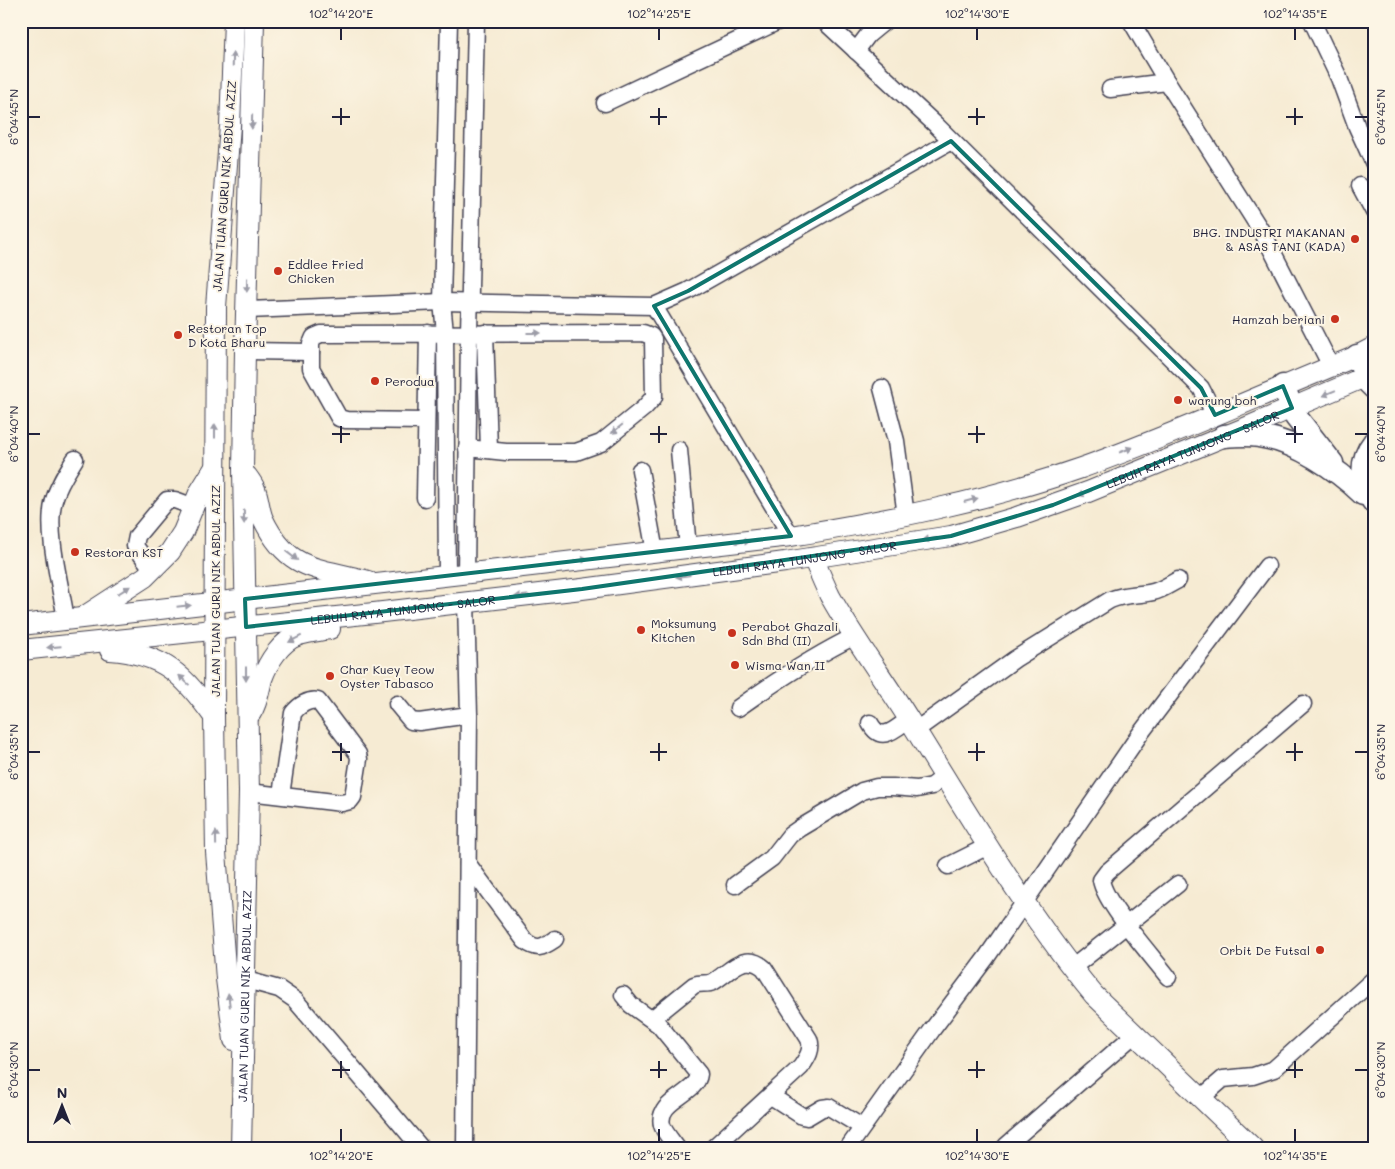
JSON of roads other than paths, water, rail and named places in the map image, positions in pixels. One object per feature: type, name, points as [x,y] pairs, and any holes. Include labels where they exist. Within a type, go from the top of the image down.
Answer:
[{"type":"highway","points":[[1365,351],[1371,380]]},
{"type":"highway","points":[[1283,386],[1296,417],[1319,447],[1370,500]]},
{"type":"highway","points":[[1224,436],[1260,436],[1290,445],[1335,471],[1370,500]]},
{"type":"highway","points":[[1370,500],[1363,476],[1364,460],[1374,442]]},
{"type":"main road","name":"JALAN TUAN GURU NIK ABDUL AZIZ","points":[[234,21],[230,126],[216,307],[214,717],[218,871],[226,979],[242,1100]]},
{"type":"main road","name":"JALAN TUAN GURU NIK ABDUL AZIZ","points":[[242,1100],[246,980],[248,792],[243,470],[254,21]]},
{"type":"main road","name":"LEBUH RAYA TUNJONG - SALOR","points":[[21,625],[791,536],[868,524],[1008,491],[1080,468],[1215,415],[1365,351]]},
{"type":"main road","name":"LEBUH RAYA TUNJONG - SALOR","points":[[21,650],[582,589],[813,558],[951,536],[1052,505],[1292,408],[1371,380]]},
{"type":"main road","points":[[75,618],[146,577],[170,552],[183,532],[199,493],[215,468]]},
{"type":"main road","points":[[243,470],[255,489],[262,517],[278,546],[304,566],[320,571],[339,573],[376,584]]},
{"type":"main road","points":[[813,558],[830,596],[944,777],[1024,902],[1072,968],[1094,995],[1253,1148]]},
{"type":"main road","points":[[246,720],[258,703],[262,679],[272,659],[290,640],[334,628],[374,613]]},
{"type":"main road","points":[[87,644],[109,650],[130,651],[150,657],[164,664],[184,678],[214,717]]},
{"type":"main road","points":[[241,1148],[242,1100]]},
{"type":"street","points":[[449,21],[442,302],[457,575]]},
{"type":"street","points":[[476,21],[470,303],[477,333],[489,449]]},
{"type":"street","points":[[605,103],[779,21]]},
{"type":"street","points":[[824,21],[951,141],[1201,388],[1215,415]]},
{"type":"street","points":[[856,51],[868,35],[885,21]]},
{"type":"street","points":[[1132,21],[1167,82],[1265,237],[1331,366]]},
{"type":"street","points":[[1312,21],[1339,78],[1357,127],[1374,164]]},
{"type":"street","points":[[1110,89],[1167,82]]},
{"type":"street","points":[[247,310],[442,302],[654,306],[688,291],[951,141]]},
{"type":"street","points":[[1360,186],[1374,212]]},
{"type":"street","points":[[654,306],[791,536]]},
{"type":"street","points":[[425,498],[428,333]]},
{"type":"street","points":[[426,421],[346,420],[339,418],[312,371],[311,352],[314,337],[321,334],[428,333],[644,333],[651,336],[654,343],[654,397],[644,408],[601,443],[576,452],[506,452],[467,448]]},
{"type":"street","points":[[457,575],[477,333]]},
{"type":"street","points":[[245,351],[311,352]]},
{"type":"street","points":[[882,388],[896,441],[906,516]]},
{"type":"street","points":[[679,450],[688,548]]},
{"type":"street","points":[[75,458],[62,480],[54,500],[50,523],[75,618]]},
{"type":"street","points":[[640,470],[655,552]]},
{"type":"street","points":[[153,570],[135,546],[137,536],[167,500],[176,500],[194,507]]},
{"type":"street","points":[[848,1148],[986,958],[1140,734],[1267,566]]},
{"type":"street","points":[[870,723],[874,730],[882,734],[912,724],[1110,600],[1124,595],[1153,592],[1178,580]]},
{"type":"street","points":[[464,1148],[470,715],[466,602]]},
{"type":"street","points":[[738,708],[770,685],[831,648],[855,636]]},
{"type":"street","points":[[248,792],[342,803],[353,798],[359,759],[358,754],[318,701],[310,700],[293,713],[282,795]]},
{"type":"street","points":[[397,704],[411,721],[419,722],[470,715]]},
{"type":"street","points":[[1168,977],[1127,925],[1102,889],[1101,880],[1107,872],[1304,704]]},
{"type":"street","points":[[735,885],[772,858],[790,836],[800,828],[862,791],[876,787],[918,790],[932,786],[944,777]]},
{"type":"street","points":[[948,866],[988,846]]},
{"type":"street","points":[[468,864],[525,941],[533,947],[543,947],[555,939]]},
{"type":"street","points":[[1072,968],[1178,884]]},
{"type":"street","points":[[652,1019],[694,984],[699,982],[712,983],[739,964],[748,961],[759,964],[764,968],[809,1039],[811,1045],[809,1053],[801,1067],[713,1148]]},
{"type":"street","points":[[1201,1098],[1223,1079],[1253,1076],[1274,1069],[1374,979]]},
{"type":"street","points":[[246,980],[279,989],[294,1000],[421,1148]]},
{"type":"street","points":[[623,995],[631,1005],[659,1025],[699,1074],[696,1083],[667,1107],[661,1117],[662,1126],[677,1148]]},
{"type":"street","points":[[1006,1146],[1135,1034]]},
{"type":"street","points":[[771,1096],[802,1116],[807,1117],[822,1108],[829,1107],[862,1127]]},
{"type":"place","name":"BHG. INDUSTRI MAKANAN & ASAS TANI (KADA)","points":[[1355,239]]},
{"type":"place","name":"Eddlee Fried Chicken","points":[[278,271]]},
{"type":"place","name":"Hamzah beriani","points":[[1335,319]]},
{"type":"place","name":"Restoran Top D Kota Bharu","points":[[178,335]]},
{"type":"place","name":"Perodua","points":[[375,381]]},
{"type":"place","name":"warung boh","points":[[1178,400]]},
{"type":"place","name":"Restoran KST","points":[[75,552]]},
{"type":"place","name":"Moksumung Kitchen","points":[[641,630]]},
{"type":"place","name":"Perabot Ghazali Sdn Bhd (II)","points":[[732,633]]},
{"type":"place","name":"Wisma Wan II","points":[[735,665]]},
{"type":"place","name":"Char Kuey Teow Oyster Tabasco","points":[[330,676]]},
{"type":"place","name":"Orbit De Futsal","points":[[1320,950]]}]
